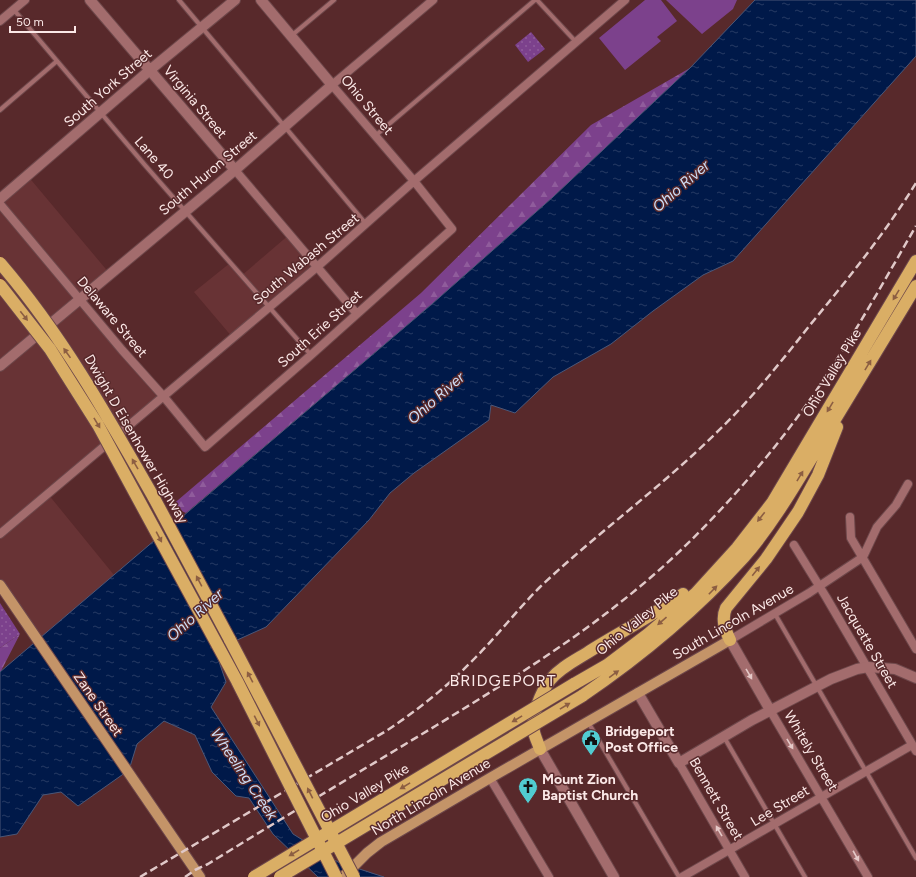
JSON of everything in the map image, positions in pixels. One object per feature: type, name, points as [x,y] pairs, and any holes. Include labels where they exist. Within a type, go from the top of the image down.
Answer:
[{"type":"highway","name":"Ohio Valley Pike","points":[[254,877],[607,665],[648,634],[696,592],[737,548],[772,503],[916,262]]},
{"type":"highway","name":"Dwight D Eisenhower Highway","points":[[0,263],[31,302],[80,372],[154,498],[354,877]]},
{"type":"highway","name":"Dwight D Eisenhower Highway","points":[[0,285],[50,349],[98,425],[220,650],[336,877]]},
{"type":"highway","name":"Ohio Valley Pike","points":[[280,877],[582,696],[654,644],[702,601],[745,556],[780,509],[916,286]]},
{"type":"highway","points":[[730,640],[724,625],[723,617],[726,608],[766,559],[798,512],[818,475],[848,397]]},
{"type":"highway","points":[[540,749],[534,731],[536,712],[541,694],[550,680],[562,669],[671,603],[701,581],[737,548]]},
{"type":"main road","name":"Zane Street","points":[[0,585],[200,877]]},
{"type":"main road","name":"South Lincoln Avenue","points":[[540,749],[730,640]]},
{"type":"main road","name":"North Lincoln Avenue","points":[[343,877],[367,853],[381,842],[540,749]]},
{"type":"street","points":[[0,21],[25,0]]},
{"type":"street","name":"Virginia Street","points":[[90,0],[357,314]]},
{"type":"street","name":"South York Street","points":[[0,199],[150,70],[235,0]]},
{"type":"street","name":"Ohio Street","points":[[261,0],[452,229]]},
{"type":"street","name":"South Huron Street","points":[[0,366],[235,170],[432,0]]},
{"type":"street","name":"South Wabash Street","points":[[0,534],[317,267],[625,0]]},
{"type":"street","name":"Delaware Street","points":[[0,204],[205,447]]},
{"type":"street","name":"South Erie Street","points":[[205,447],[311,356],[452,229]]},
{"type":"street","points":[[863,557],[877,527],[896,505],[908,484]]},
{"type":"street","points":[[850,517],[851,538],[916,649]]},
{"type":"street","name":"Jacquette Street","points":[[794,546],[868,667],[914,748]]},
{"type":"street","name":"South Lincoln Avenue","points":[[730,640],[819,587],[863,557]]},
{"type":"street","name":"Whitely Street","points":[[730,640],[868,877]]},
{"type":"street","points":[[679,763],[770,710],[817,686],[857,669],[868,667],[899,670],[916,678]]},
{"type":"street","name":"Bennett Street","points":[[638,693],[745,877]]},
{"type":"street","name":"Lee Street","points":[[681,877],[866,771],[914,748]]},
{"type":"street","points":[[540,749],[614,877]]},
{"type":"street","points":[[490,778],[549,877]]},
{"type":"lane","points":[[179,0],[367,224]]},
{"type":"lane","points":[[291,36],[334,0]]},
{"type":"lane","points":[[375,136],[536,0],[576,42]]},
{"type":"lane","name":"Lane 40","points":[[14,10],[268,308],[311,356]]},
{"type":"lane","points":[[0,110],[58,61]]},
{"type":"lane","points":[[775,614],[916,858]]},
{"type":"lane","points":[[588,721],[681,877]]},
{"type":"lane","points":[[724,737],[805,877]]},
{"type":"shaded area","points":[[27,175],[110,274],[80,299],[164,397],[48,494],[114,575],[38,640],[0,585],[0,199]]},
{"type":"shaded area","points":[[290,234],[317,267],[233,338],[194,292],[230,263],[241,276]]},
{"type":"green space","points":[[645,0],[661,0],[677,21],[657,37],[661,41],[625,70],[599,38]]},
{"type":"green space","points":[[666,0],[737,0],[733,9],[702,34]]},
{"type":"green space","points":[[531,32],[545,49],[528,62],[515,45]]},
{"type":"green space","points":[[690,68],[553,197],[432,304],[186,513],[171,506],[421,293],[591,125]]},
{"type":"green space","points":[[0,603],[20,634],[0,648]]},
{"type":"green space","points":[[20,634],[1,671],[0,672],[0,648]]},
{"type":"water","points":[[755,0],[916,0],[916,56],[733,261],[703,275],[653,311],[611,344],[553,377],[515,413],[491,405],[489,420],[414,473],[390,493],[369,520],[266,627],[215,650],[226,682],[211,707],[293,834],[338,862],[384,877],[318,877],[273,834],[249,798],[236,796],[212,772],[195,735],[164,721],[137,744],[129,770],[78,806],[61,792],[43,795],[17,834],[0,837],[0,672],[432,304],[553,197],[690,68]]},
{"type":"railway","points":[[140,877],[386,731],[410,715],[443,688],[465,668],[540,587],[561,567],[693,455],[740,409],[776,368],[852,273],[892,220],[916,183]]},
{"type":"railway","points":[[185,877],[502,685],[565,643],[625,599],[654,574],[682,549],[726,504],[786,433],[822,382],[849,340],[916,226]]},
{"type":"place","name":"Bridgeport Post Office","points":[[591,756]]},
{"type":"place","name":"Mount Zion Baptist Church","points":[[528,804]]},
{"type":"district","name":"BRIDGEPORT","points":[[503,680]]},
{"type":"water label","name":"Ohio River","points":[[681,186]]},
{"type":"water label","name":"Ohio River","points":[[436,398]]},
{"type":"water label","name":"Ohio River","points":[[195,615]]},
{"type":"water label","name":"Wheeling Creek","points":[[244,774]]}]
